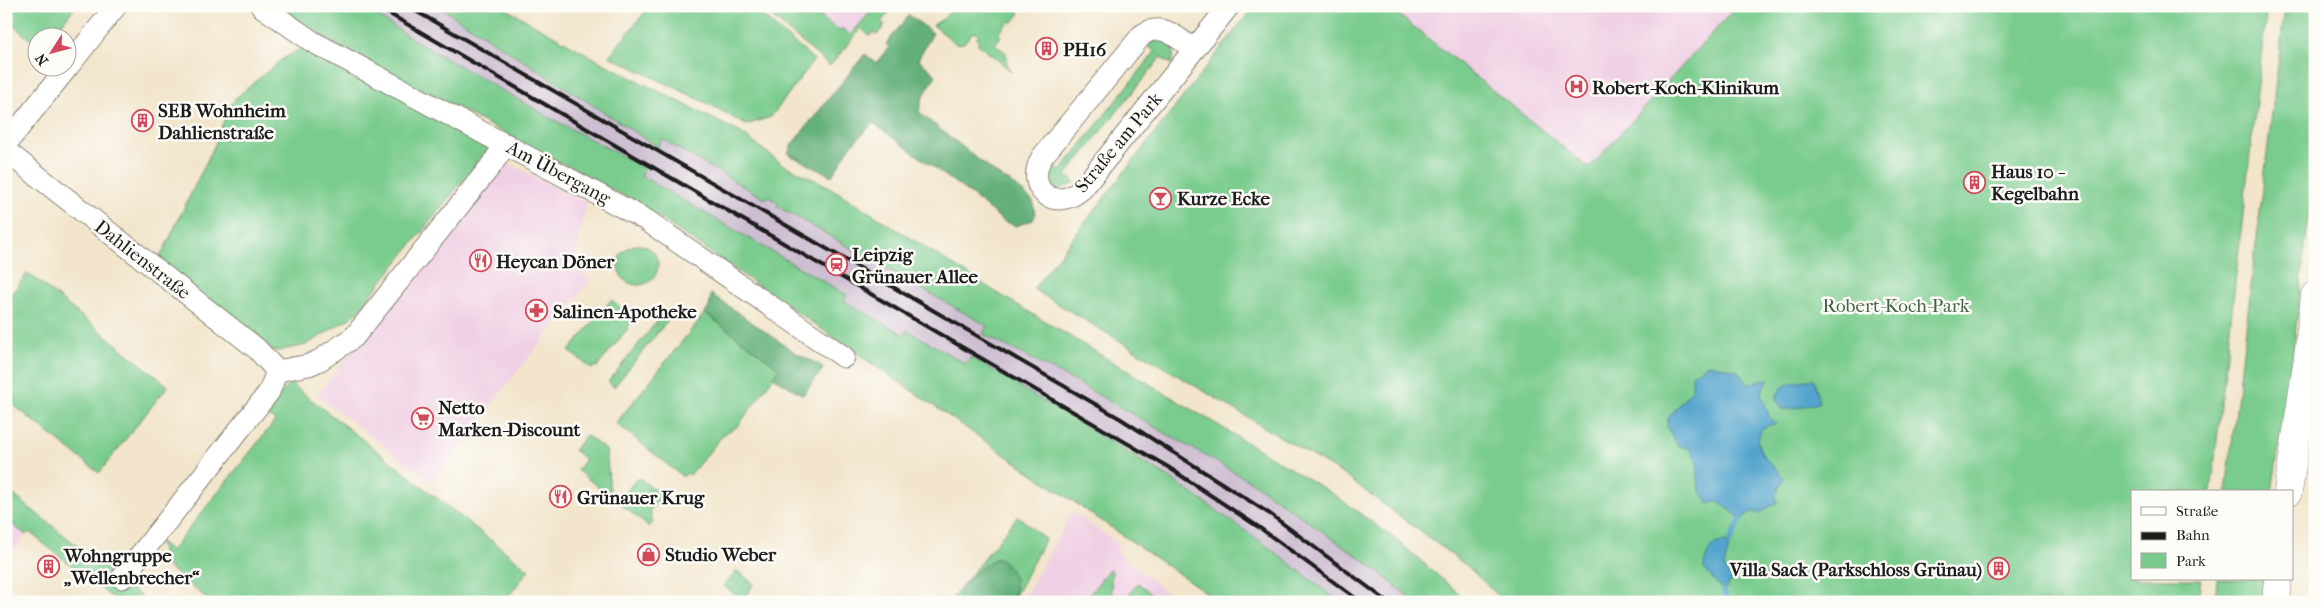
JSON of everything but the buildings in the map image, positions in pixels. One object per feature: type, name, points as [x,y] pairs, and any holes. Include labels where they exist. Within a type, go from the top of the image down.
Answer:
[{"type":"main road","points":[[2288,490],[2315,296]]},
{"type":"main road","points":[[2276,602],[2278,580]]},
{"type":"street","points":[[78,53],[116,6]]},
{"type":"street","name":"Am Übergang","points":[[261,6],[313,42],[646,220],[844,357]]},
{"type":"street","name":"Straße am Park","points":[[1194,50],[1174,34],[1165,30],[1155,29],[1142,35],[1042,158],[1036,178],[1042,191],[1054,199],[1065,200],[1082,189],[1230,6]]},
{"type":"street","points":[[6,144],[58,78]]},
{"type":"street","points":[[122,578],[269,392],[277,371],[309,365],[320,360],[354,337],[490,167],[506,144]]},
{"type":"street","name":"Dahlienstraße","points":[[6,151],[257,349],[277,371]]},
{"type":"shaded area","points":[[362,6],[438,6],[657,146],[662,139],[765,198],[767,196],[779,203],[777,206],[987,327],[983,334],[1074,381],[1255,484],[1366,562],[1415,602],[1340,602],[1260,541],[1171,479],[1118,446],[971,357],[966,364],[908,330],[904,335],[844,300],[846,295],[641,176],[645,168],[554,120],[419,43]]},
{"type":"shaded area","points":[[759,6],[876,6],[829,65]]},
{"type":"shaded area","name":"Robert-Koch-Klinikum","points":[[1388,6],[1737,6],[1589,168]]},
{"type":"shaded area","points":[[506,162],[587,203],[573,266],[590,280],[475,425],[433,483],[317,395],[498,168]]},
{"type":"shaded area","points":[[1072,512],[1120,545],[1116,551],[1178,602],[1022,602]]},
{"type":"shaded area","points":[[6,520],[26,535],[6,560]]},
{"type":"green space","points":[[6,6],[76,6],[58,28],[28,28],[28,38],[6,20]]},
{"type":"green space","points":[[277,6],[362,6],[419,43],[554,120],[645,168],[641,176],[847,295],[844,301],[904,335],[907,330],[966,364],[971,357],[1171,479],[1260,541],[1340,602],[1220,602],[651,212],[329,41]]},
{"type":"green space","points":[[438,6],[501,6],[601,62],[741,133],[782,164],[828,186],[999,294],[1333,494],[1395,539],[1469,602],[1415,602],[1366,562],[1255,484],[1074,381],[983,334],[987,326],[777,206],[778,203],[767,196],[765,199],[662,139],[658,147]]},
{"type":"green space","points":[[650,6],[751,6],[814,60],[771,117],[746,125],[713,106],[609,56]]},
{"type":"green space","points":[[759,6],[817,6],[822,10],[819,15],[839,31],[842,28],[850,35],[876,6],[894,6],[881,22],[885,25],[877,35],[873,32],[870,36],[861,28],[830,66]]},
{"type":"green space","points":[[955,6],[1020,6],[1017,11],[1020,13],[1012,23],[1009,21],[998,34],[1001,36],[995,44],[1006,53],[1007,64],[1012,72],[977,43],[979,41],[976,38],[979,35],[973,32],[963,44],[960,43],[958,45],[933,25],[944,18]]},
{"type":"green space","name":"Robert-Koch-Park","points":[[1254,6],[1388,6],[1589,168],[1737,6],[2267,6],[2211,490],[2131,490],[2131,580],[2201,580],[2198,602],[1505,602],[1467,566],[1344,475],[1033,289]]},
{"type":"green space","points":[[2285,6],[2315,6],[2315,159],[2294,345],[2272,490],[2226,490]]},
{"type":"green space","points":[[909,15],[933,33],[918,59],[936,75],[923,97],[919,111],[1033,201],[1035,215],[1033,220],[1016,226],[1003,221],[973,196],[873,123],[850,147],[832,176],[788,154],[792,144],[865,54],[876,63],[889,47],[886,44]]},
{"type":"green space","points":[[1157,39],[1166,42],[1172,47],[1174,55],[1171,64],[1161,57],[1066,175],[1075,183],[1057,190],[1047,182],[1047,169],[1050,164],[1060,171],[1155,52],[1146,44]]},
{"type":"green space","points":[[313,42],[496,139],[355,315],[306,345],[278,351],[257,349],[155,268],[217,140],[228,108],[237,97],[281,60]]},
{"type":"green space","points":[[638,245],[652,251],[658,265],[652,279],[638,285],[624,279],[618,265],[624,251]]},
{"type":"green space","points":[[28,273],[168,386],[99,473],[6,399],[6,300]]},
{"type":"green space","points":[[711,294],[796,353],[820,365],[823,369],[803,395],[773,377],[779,368],[705,313],[709,307]]},
{"type":"green space","points":[[611,300],[634,318],[634,321],[628,325],[629,327],[597,367],[595,366],[592,369],[569,351]]},
{"type":"green space","points":[[666,310],[672,315],[614,387],[608,382]]},
{"type":"green space","points":[[705,313],[780,368],[738,426],[724,434],[690,475],[687,473],[683,477],[616,423]]},
{"type":"green space","points":[[290,383],[529,570],[504,602],[211,602],[165,565],[160,542],[171,551],[275,421],[264,412]]},
{"type":"green space","points":[[586,435],[606,450],[610,490],[607,494],[577,470],[585,459],[574,450]]},
{"type":"green space","points":[[638,477],[662,495],[650,511],[653,522],[649,527],[618,502]]},
{"type":"green space","points":[[6,489],[148,602],[118,602],[29,532],[26,535],[6,520]]},
{"type":"green space","points":[[1018,516],[1045,539],[1012,602],[1010,602],[1015,593],[998,558],[974,577],[963,590],[957,602],[949,602]]},
{"type":"green space","points":[[995,559],[1001,559],[1006,564],[1015,579],[1015,590],[1010,602],[957,602],[966,583],[983,566]]},
{"type":"green space","points":[[1109,569],[1113,572],[1111,575],[1112,602],[1084,602]]},
{"type":"green space","points":[[737,571],[754,584],[742,600],[724,586]]},
{"type":"green space","points":[[2217,580],[2263,580],[2262,602],[2215,602]]},
{"type":"green space","points":[[1138,583],[1161,602],[1123,602]]},
{"type":"water","points":[[1708,364],[1737,370],[1747,384],[1769,379],[1761,393],[1769,416],[1776,423],[1762,428],[1757,441],[1762,454],[1784,478],[1775,496],[1777,502],[1760,513],[1751,512],[1741,519],[1719,501],[1709,504],[1699,489],[1697,461],[1690,448],[1678,446],[1667,427],[1668,418],[1692,390],[1692,375]]},
{"type":"water","points":[[1814,379],[1819,403],[1783,410],[1776,399],[1782,388],[1790,383]]},
{"type":"water","points":[[1730,542],[1724,567],[1732,580],[1724,591],[1704,569],[1704,565],[1707,555],[1716,543]]},
{"type":"waterway","points":[[1730,542],[1741,519]]},
{"type":"waterway","points":[[1724,591],[1727,602]]},
{"type":"railway","points":[[376,6],[1168,467],[1260,528],[1361,602]]},
{"type":"railway","points":[[407,6],[1121,419],[1270,514],[1388,602]]},
{"type":"place","name":"PH16","points":[[1047,49]]},
{"type":"place","name":"Robert-Koch-Klinikum","points":[[1576,87]]},
{"type":"place","name":"SEB Wohnheim Dahlienstraße","points":[[142,121]]},
{"type":"place","name":"Haus 10 - Kegelbahn","points":[[1975,182]]},
{"type":"place","name":"Kurze Ecke","points":[[1161,198]]},
{"type":"place","name":"Heycan Döner","points":[[480,261]]},
{"type":"place","name":"Leipzig Grünauer Allee","points":[[836,265]]},
{"type":"place","name":"Salinen-Apotheke","points":[[537,311]]},
{"type":"place","name":"Netto Marken-Discount","points":[[422,418]]},
{"type":"place","name":"Grünauer Krug","points":[[561,497]]},
{"type":"place","name":"Studio Weber","points":[[649,554]]},
{"type":"place","name":"Wohngruppe „Wellenbrecher“","points":[[48,566]]},
{"type":"place","name":"Villa Sack (Parkschloss Grünau)","points":[[1998,569]]}]
